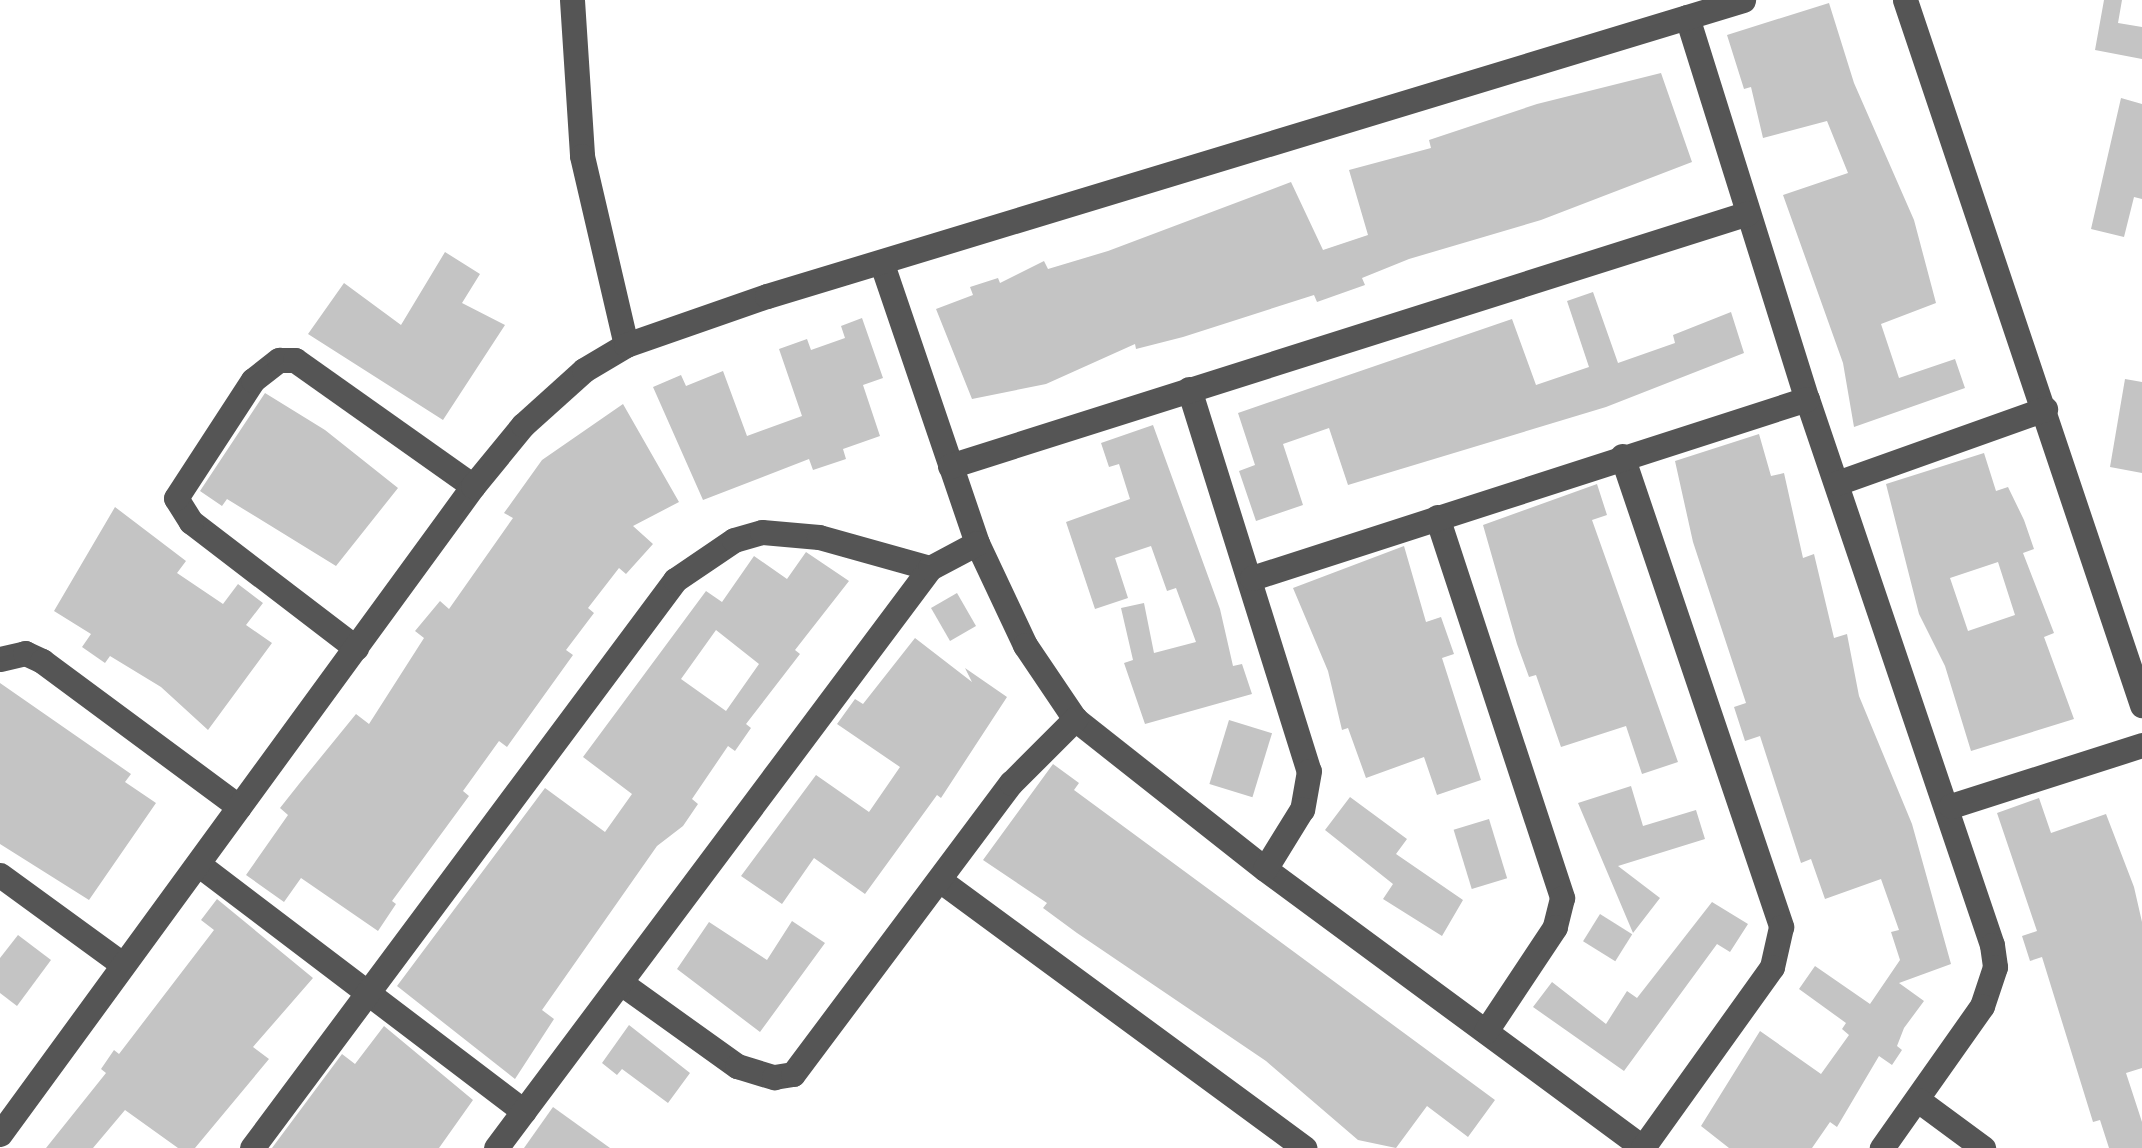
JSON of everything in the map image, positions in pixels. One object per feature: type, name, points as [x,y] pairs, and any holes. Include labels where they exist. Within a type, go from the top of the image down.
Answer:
[{"type":"street","points":[[572,0],[582,156],[626,345]]},
{"type":"street","points":[[0,1134],[473,486],[554,394],[626,345],[1743,0]]},
{"type":"street","points":[[1905,0],[2142,705]]},
{"type":"street","points":[[1688,18],[1807,399],[1951,806],[1996,967],[1982,1006],[1882,1148]]},
{"type":"street","points":[[950,466],[1748,213]]},
{"type":"street","points":[[882,264],[977,543],[1024,645],[1075,719],[1265,869],[1644,1147],[1772,967],[1782,927],[1622,456]]},
{"type":"street","points":[[356,648],[191,522],[176,498],[252,380],[279,360],[295,360],[473,486]]},
{"type":"street","points":[[1189,389],[1252,578],[1309,771],[1302,809],[1265,869]]},
{"type":"street","points":[[1252,578],[1807,399]]},
{"type":"street","points":[[1837,483],[2045,409]]},
{"type":"street","points":[[1437,518],[1562,898],[1555,927],[1486,1032]]},
{"type":"street","points":[[252,1148],[652,604],[702,559],[748,536],[789,532],[930,568]]},
{"type":"street","points":[[496,1148],[930,568],[977,543]]},
{"type":"street","points":[[0,659],[24,652],[42,661],[239,807]]},
{"type":"street","points":[[621,983],[737,1066],[774,1077],[794,1074],[1026,765],[1075,719]]},
{"type":"street","points":[[1951,806],[2142,745]]},
{"type":"street","points":[[198,864],[524,1110]]},
{"type":"street","points":[[0,875],[122,964]]},
{"type":"street","points":[[941,881],[1304,1148]]},
{"type":"street","points":[[1918,1100],[1983,1148]]},
{"type":"building","points":[[2104,0],[2122,0],[2118,23],[2142,27],[2142,59],[2095,50]]},
{"type":"building","points":[[1829,3],[1854,83],[1914,220],[1936,303],[1881,324],[1899,378],[1955,359],[1965,388],[1854,427],[1843,363],[1783,195],[1848,173],[1827,121],[1763,138],[1751,87],[1744,89],[1727,35]]},
{"type":"building","points":[[1661,73],[1692,162],[1541,220],[1409,259],[1362,278],[1365,285],[1317,302],[1314,295],[1183,337],[1136,349],[1135,344],[1046,384],[972,399],[936,309],[973,295],[970,287],[998,278],[1000,283],[1044,261],[1048,269],[1108,251],[1291,182],[1323,250],[1368,235],[1349,170],[1431,148],[1429,140],[1537,104]]},
{"type":"building","points":[[2121,98],[2142,104],[2142,199],[2134,197],[2124,237],[2091,229]]},
{"type":"building","points":[[445,252],[480,274],[462,303],[505,325],[443,420],[308,334],[344,283],[401,325]]},
{"type":"building","points":[[1593,292],[1618,363],[1675,343],[1673,335],[1731,312],[1744,353],[1606,407],[1348,485],[1329,428],[1283,444],[1303,505],[1256,521],[1239,471],[1255,465],[1238,413],[1512,319],[1536,385],[1589,367],[1567,301]]},
{"type":"building","points":[[862,318],[883,378],[863,385],[880,436],[843,449],[846,459],[813,470],[809,459],[703,500],[653,387],[681,375],[686,386],[723,371],[747,436],[802,416],[779,349],[807,339],[811,350],[845,338],[841,326]]},
{"type":"building","points":[[2125,379],[2142,382],[2142,473],[2110,467]]},
{"type":"building","points":[[265,393],[325,430],[398,488],[336,566],[227,499],[222,506],[200,491]]},
{"type":"building","points":[[623,404],[679,502],[633,526],[653,544],[626,574],[619,568],[588,608],[594,613],[566,650],[573,655],[507,747],[499,741],[463,791],[469,796],[392,901],[396,904],[378,931],[301,878],[284,902],[246,875],[288,815],[280,808],[356,714],[369,724],[424,638],[415,631],[440,601],[449,609],[513,518],[504,513],[542,460]]},
{"type":"building","points":[[1153,425],[1220,609],[1233,666],[1242,664],[1252,694],[1145,724],[1124,663],[1133,660],[1121,608],[1144,603],[1154,653],[1196,642],[1176,588],[1167,591],[1151,546],[1115,558],[1128,598],[1095,609],[1066,522],[1130,499],[1119,464],[1109,467],[1101,443]]},
{"type":"building","points":[[1759,434],[1771,476],[1784,473],[1803,558],[1814,554],[1834,638],[1847,634],[1859,696],[1912,824],[1951,964],[1899,983],[1924,1001],[1904,1028],[1897,1046],[1902,1050],[1892,1065],[1879,1056],[1837,1127],[1830,1122],[1812,1148],[1729,1148],[1701,1126],[1760,1031],[1821,1074],[1849,1035],[1842,1029],[1846,1023],[1799,989],[1815,966],[1870,1004],[1900,960],[1891,932],[1899,930],[1881,879],[1825,899],[1811,859],[1801,863],[1760,736],[1745,741],[1734,707],[1746,703],[1693,542],[1675,461]]},
{"type":"building","points":[[1984,453],[1996,491],[2008,487],[2034,549],[2023,553],[2054,633],[2044,637],[2074,719],[1971,751],[1945,666],[1919,614],[1886,484]],"holes":[[[1998,562],[2015,615],[1968,631],[1950,578]]]},
{"type":"building","points":[[1597,484],[1607,515],[1592,520],[1678,762],[1642,774],[1626,726],[1561,747],[1536,675],[1529,677],[1517,644],[1483,525]]},
{"type":"building","points":[[115,507],[186,561],[177,573],[223,604],[238,584],[263,603],[246,625],[272,643],[208,730],[161,687],[110,656],[105,663],[82,647],[91,634],[54,611]]},
{"type":"building","points":[[1404,546],[1426,622],[1441,617],[1454,654],[1442,658],[1481,780],[1437,795],[1424,757],[1366,778],[1348,728],[1342,730],[1328,671],[1293,588]]},
{"type":"building","points":[[806,552],[849,581],[795,650],[800,654],[746,724],[751,728],[735,751],[728,746],[692,799],[698,804],[683,826],[657,846],[542,1010],[554,1019],[515,1079],[397,986],[545,788],[605,832],[632,794],[583,757],[706,591],[722,602],[754,556],[787,579]],"holes":[[[716,630],[759,664],[726,711],[681,679]]]},
{"type":"building","points":[[957,593],[976,626],[950,641],[931,608]]},
{"type":"building","points":[[915,638],[972,682],[965,668],[1007,697],[941,798],[937,795],[865,894],[814,858],[782,904],[741,876],[816,775],[869,812],[900,767],[837,724],[855,699],[863,704]]},
{"type":"building","points":[[0,683],[131,774],[125,782],[156,803],[89,900],[0,844]]},
{"type":"building","points":[[1229,720],[1272,733],[1252,797],[1209,784]]},
{"type":"building","points":[[1053,764],[1079,783],[1074,790],[1495,1100],[1468,1137],[1427,1106],[1396,1148],[1358,1140],[1266,1061],[1077,933],[1043,908],[1047,903],[983,860]]},
{"type":"building","points":[[1631,786],[1643,826],[1696,810],[1705,839],[1618,866],[1660,898],[1633,933],[1578,803]]},
{"type":"building","points":[[1350,797],[1407,839],[1396,854],[1463,900],[1442,936],[1383,899],[1393,884],[1325,830]]},
{"type":"building","points":[[2039,798],[2051,833],[2106,814],[2134,887],[2142,922],[2142,1068],[2126,1073],[2142,1122],[2142,1148],[2109,1148],[2100,1120],[2093,1122],[2042,957],[2030,961],[2022,936],[2037,931],[1997,813]]},
{"type":"building","points":[[1489,819],[1507,878],[1472,889],[1454,830]]},
{"type":"building","points":[[217,899],[313,978],[253,1047],[269,1059],[195,1148],[178,1148],[125,1110],[93,1148],[46,1148],[106,1073],[101,1069],[114,1050],[119,1054],[214,930],[201,920]]},
{"type":"building","points":[[1712,902],[1748,924],[1730,952],[1717,944],[1624,1071],[1533,1007],[1552,982],[1606,1024],[1627,991],[1637,998]]},
{"type":"building","points":[[1600,914],[1632,934],[1615,961],[1583,941]]},
{"type":"building","points":[[792,921],[825,943],[760,1032],[677,969],[709,922],[767,960]]},
{"type":"building","points":[[18,935],[51,960],[17,1006],[0,993],[0,958]]},
{"type":"building","points":[[629,1025],[690,1073],[668,1103],[622,1069],[617,1075],[602,1063]]},
{"type":"building","points":[[384,1026],[473,1100],[439,1148],[272,1148],[342,1054],[355,1064]]},
{"type":"building","points":[[553,1107],[610,1148],[524,1148]]}]
